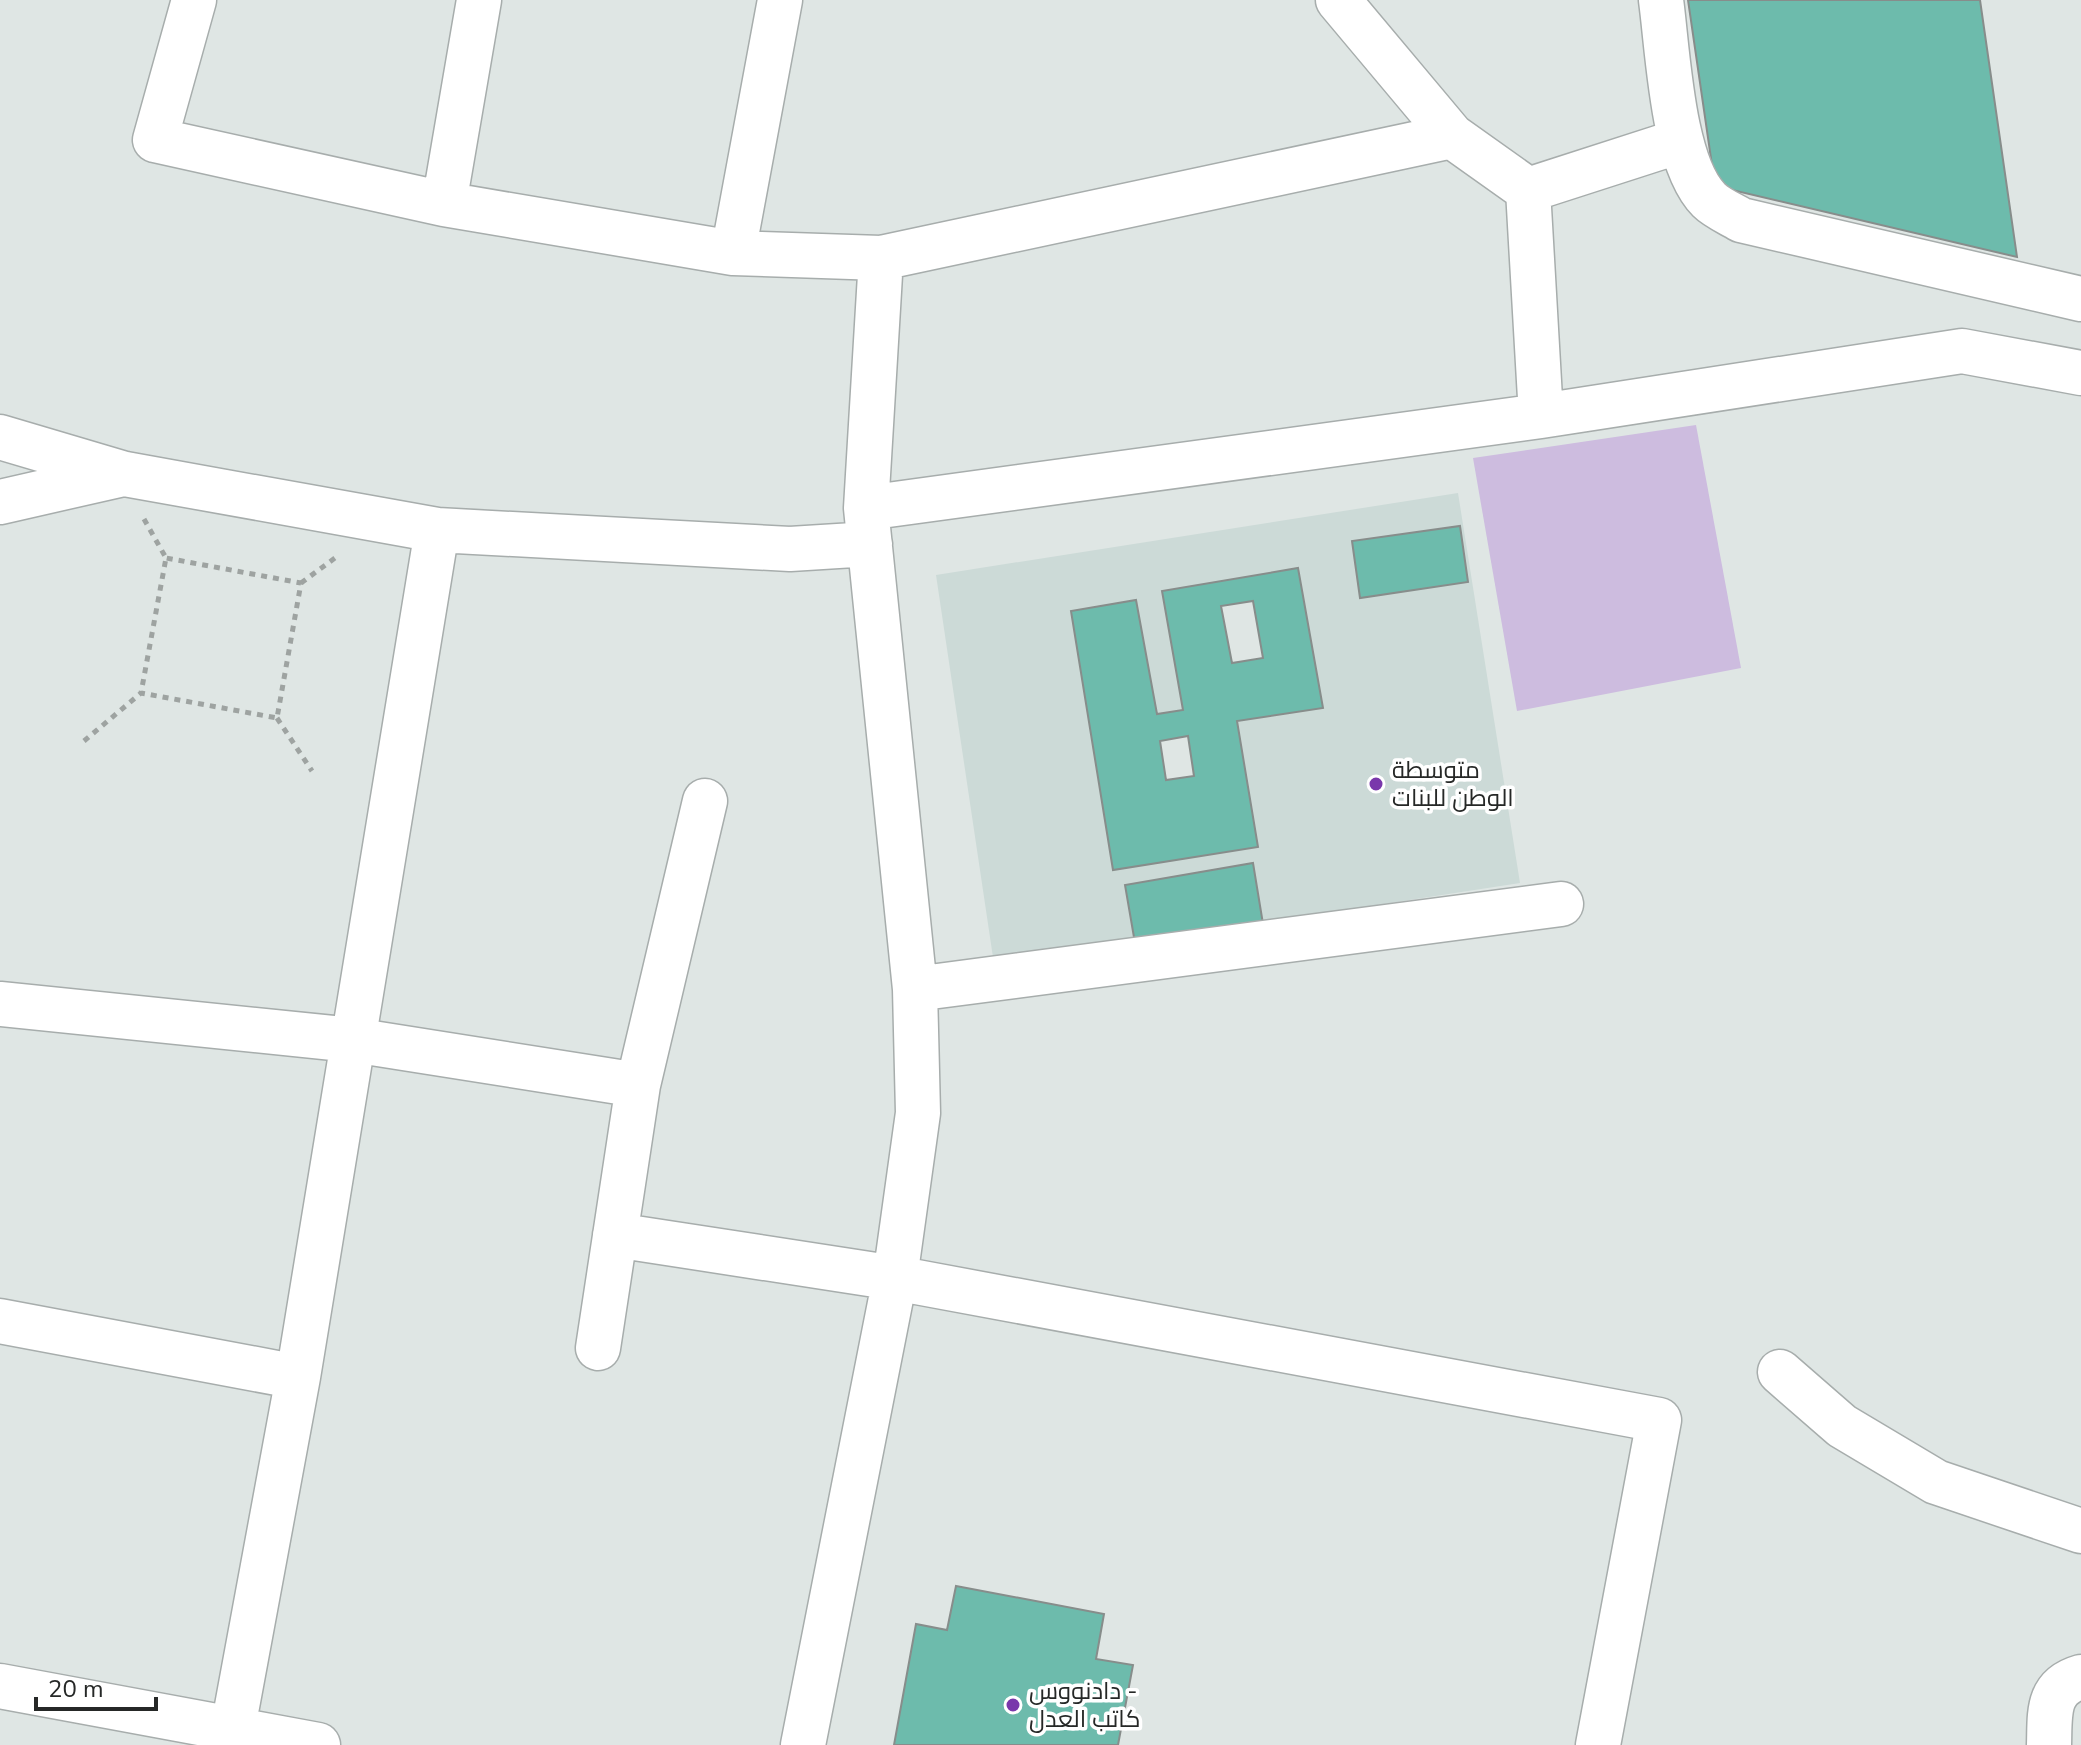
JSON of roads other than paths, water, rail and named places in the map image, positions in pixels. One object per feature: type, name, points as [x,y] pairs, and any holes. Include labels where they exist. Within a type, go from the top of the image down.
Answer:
[{"type":"street","points":[[194,0],[155,140],[444,204],[733,253],[881,258],[1452,136]]},
{"type":"street","points":[[444,204],[479,0]]},
{"type":"street","points":[[733,253],[780,0]]},
{"type":"street","points":[[1338,0],[1452,136],[1528,190]]},
{"type":"street","points":[[1661,0],[1680,141],[1695,179],[1709,200],[1741,220],[2081,299]]},
{"type":"street","points":[[1528,190],[1680,141]]},
{"type":"street","points":[[1528,190],[1541,416]]},
{"type":"street","points":[[803,1745],[895,1278],[918,1113],[915,989],[868,526],[881,258]]},
{"type":"street","points":[[0,437],[125,474],[437,530],[790,549],[868,526],[1962,351],[2081,373]]},
{"type":"street","points":[[0,502],[125,474]]},
{"type":"street","points":[[233,1728],[298,1377],[437,530]]},
{"type":"street","points":[[598,1348],[638,1085],[705,801]]},
{"type":"street","points":[[915,989],[1561,904]]},
{"type":"street","points":[[0,1004],[353,1040],[638,1085]]},
{"type":"street","points":[[615,1235],[895,1278],[1659,1420],[1598,1745]]},
{"type":"street","points":[[0,1321],[298,1377]]},
{"type":"street","points":[[1780,1372],[1842,1426],[1936,1482],[2081,1531]]},
{"type":"street","points":[[2049,1745],[2054,1696],[2066,1681],[2081,1677]]},
{"type":"street","points":[[0,1686],[318,1745]]},
{"type":"place","name":"متوسطة الوطن للبنات","points":[[1376,784]]},
{"type":"place","name":"دادنووس - کاتب العدل","points":[[1013,1705]]}]
